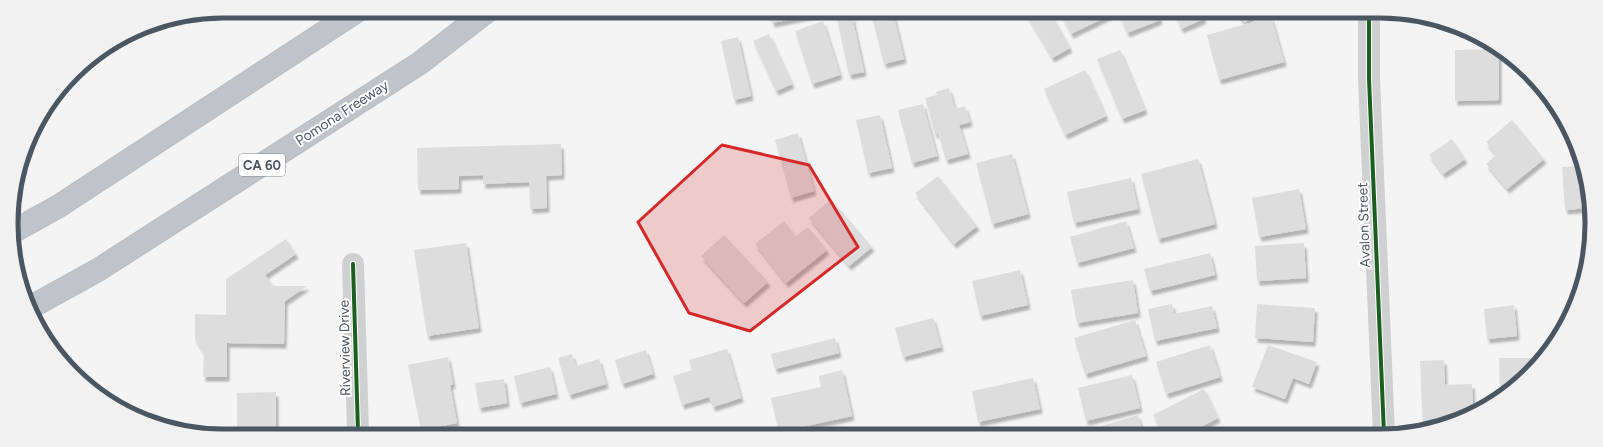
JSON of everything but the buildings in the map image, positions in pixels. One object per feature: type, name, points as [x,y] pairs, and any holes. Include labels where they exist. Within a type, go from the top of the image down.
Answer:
[{"type":"highway","points":[[18,230],[59,206],[348,18]]},
{"type":"highway","name":"Pomona Freeway","points":[[35,304],[98,270],[413,67],[478,18]]},
{"type":"street","name":"Avalon Street","points":[[1369,18],[1369,79],[1384,429]]},
{"type":"street","name":"Riverview Drive","points":[[354,264],[358,429]]},
{"type":"highlighted area","points":[[722,145],[809,165],[858,247],[750,331],[689,313],[638,222]]},
{"type":"cycle path","points":[[1369,18],[1369,79],[1384,429]]},
{"type":"cycle path","points":[[353,264],[358,429]]}]
